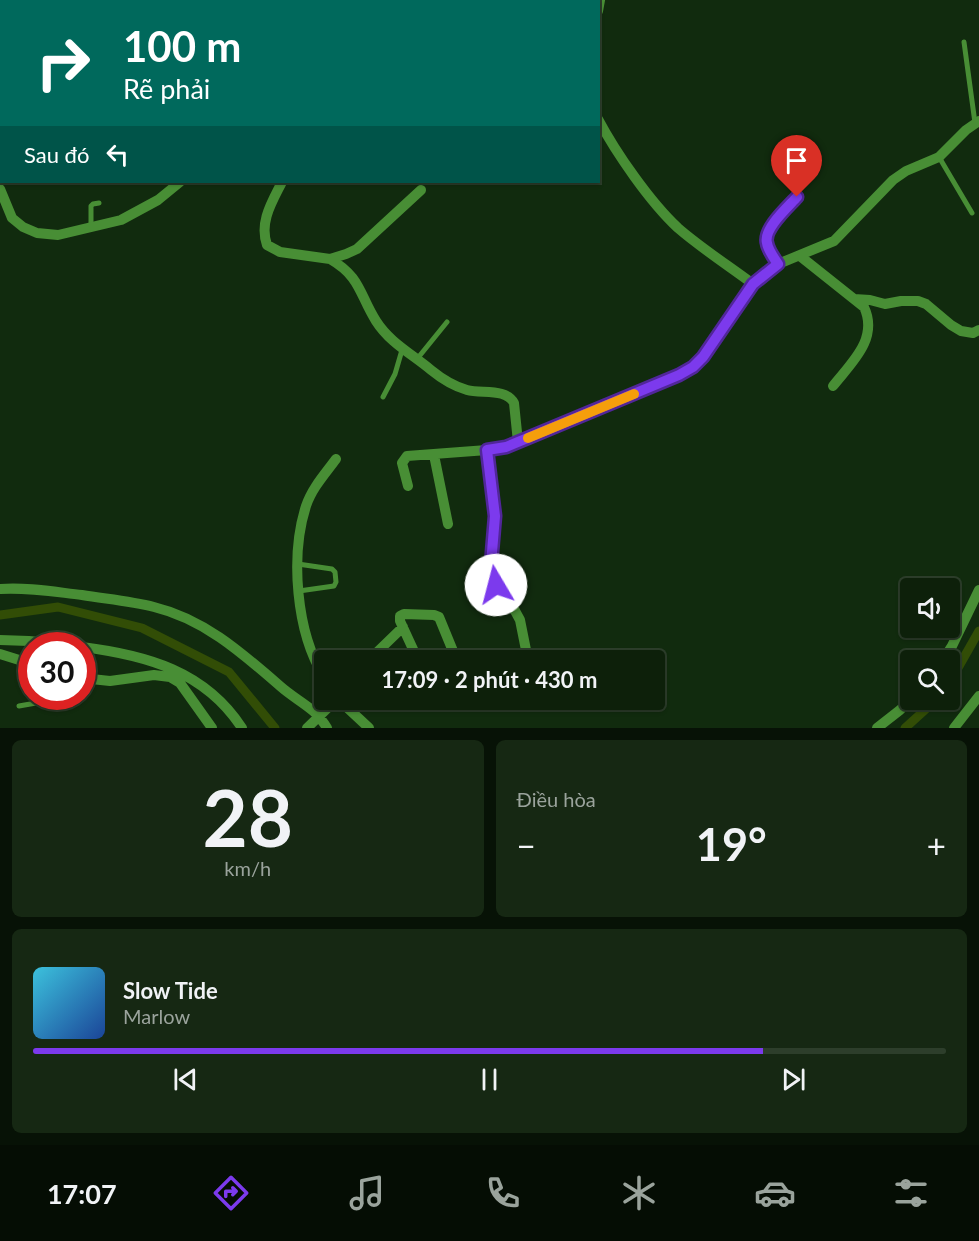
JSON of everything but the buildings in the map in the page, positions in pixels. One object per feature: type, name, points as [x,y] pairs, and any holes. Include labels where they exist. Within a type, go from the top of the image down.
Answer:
[{"type":"street","points":[[408,486],[402,463],[407,456],[506,447],[679,375],[693,367],[703,357],[753,284],[778,264],[834,241],[892,180],[906,171],[939,157],[977,122]]},
{"type":"street","points":[[600,123],[611,143],[659,207],[679,228],[753,284]]},
{"type":"street","points":[[0,189],[12,218],[23,227],[37,233],[58,235],[121,220],[158,200],[179,183]]},
{"type":"street","points":[[282,183],[266,217],[263,233],[267,245],[280,252],[330,259],[344,267],[356,281],[375,320],[402,350],[457,387],[469,391],[502,393],[511,398],[514,403],[518,442]]},
{"type":"street","points":[[330,259],[357,249],[421,190]]},
{"type":"street","points":[[778,264],[767,244],[766,236],[769,229],[797,197]]},
{"type":"street","points":[[800,256],[864,308],[868,316],[866,342],[832,386]]},
{"type":"street","points":[[853,299],[885,304],[918,301],[926,304],[961,331],[973,333],[979,330]]},
{"type":"street","points":[[487,450],[495,516],[491,564],[496,585],[520,620],[526,650]]},
{"type":"street","points":[[434,455],[448,524]]},
{"type":"street","points":[[314,655],[309,644],[299,591],[297,564],[307,504],[317,484],[336,459]]},
{"type":"street","points":[[0,589],[37,589],[126,601],[155,607],[188,619],[231,645],[282,688],[314,722],[327,728]]},
{"type":"street","points":[[949,650],[979,590]]},
{"type":"street","points":[[413,650],[400,616],[404,614],[439,617],[453,650]]},
{"type":"street","points":[[379,650],[403,627]]},
{"type":"street","points":[[0,640],[18,641]]},
{"type":"street","points":[[96,649],[135,655],[188,676],[233,714],[242,728]]},
{"type":"street","points":[[0,654],[18,660]]},
{"type":"street","points":[[96,680],[110,681],[154,675],[170,677],[180,683],[212,728]]},
{"type":"street","points":[[954,728],[979,696]]},
{"type":"street","points":[[314,722],[327,710]]},
{"type":"street","points":[[350,710],[369,728]]},
{"type":"street","points":[[877,728],[900,710]]},
{"type":"lane","points":[[964,42],[977,122]]},
{"type":"lane","points":[[939,157],[972,213]]},
{"type":"lane","points":[[91,228],[91,206],[99,203]]},
{"type":"lane","points":[[417,359],[447,322]]},
{"type":"lane","points":[[383,397],[395,374],[402,350]]},
{"type":"lane","points":[[297,564],[332,569],[335,572],[336,582],[334,586],[299,591]]},
{"type":"lane","points":[[477,570],[491,564]]},
{"type":"waterway","points":[[0,615],[58,607],[142,628],[229,672],[275,728]]},
{"type":"waterway","points":[[960,664],[979,631]]},
{"type":"waterway","points":[[905,728],[925,710]]},
{"type":"slow traffic","points":[[528,438],[634,394]]},
{"type":"route","points":[[496,585],[491,564],[495,516],[487,450],[506,447],[679,375],[693,367],[703,357],[753,284],[778,264],[767,244],[766,236],[769,229],[797,197]]}]
